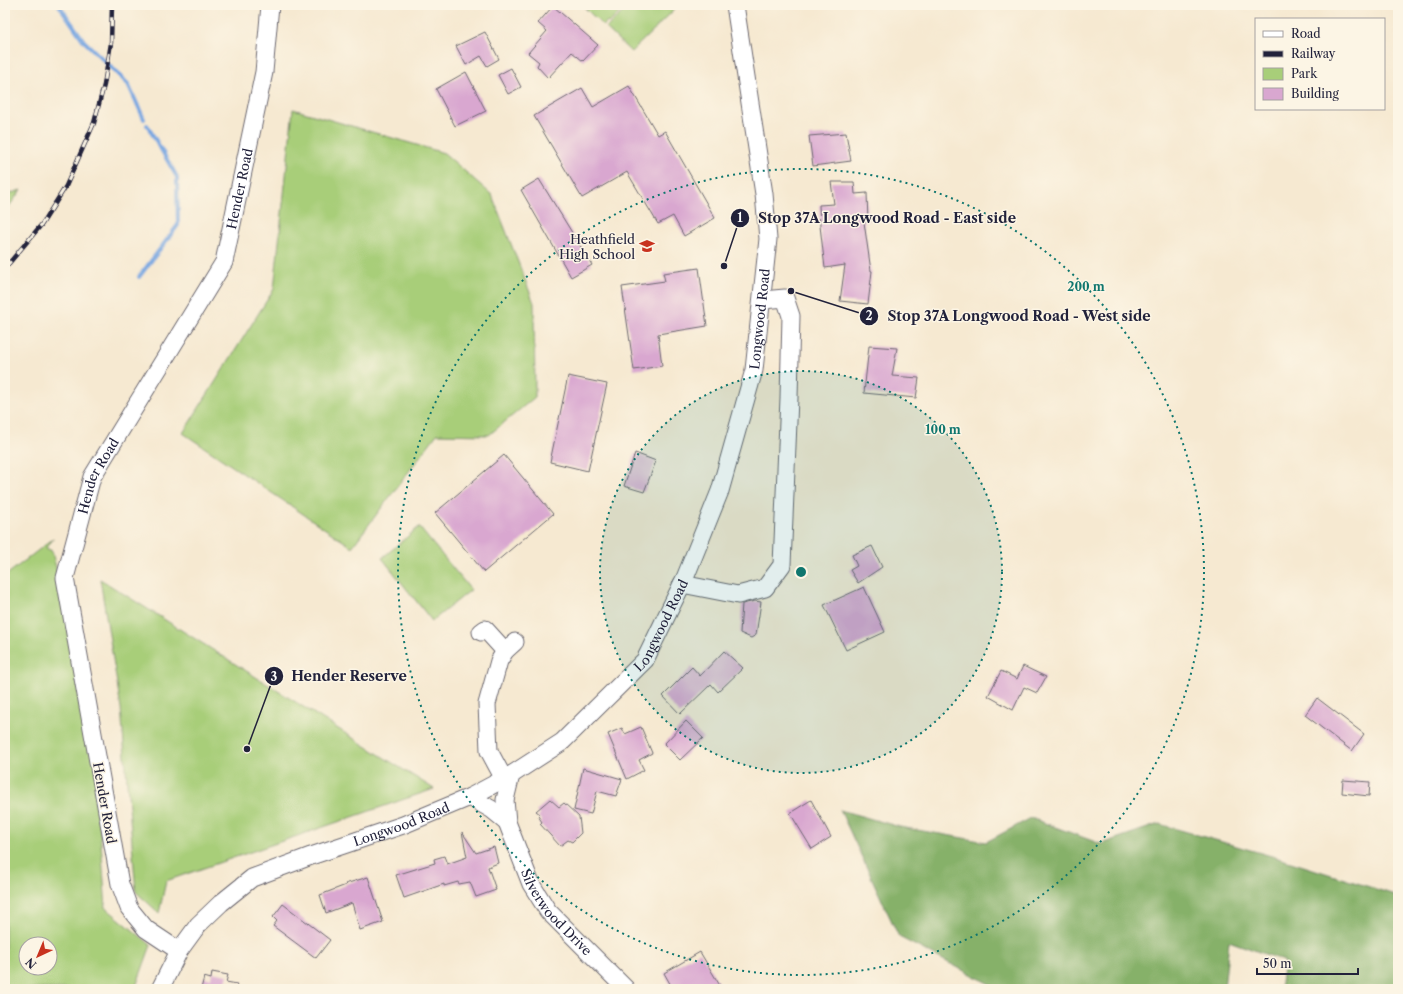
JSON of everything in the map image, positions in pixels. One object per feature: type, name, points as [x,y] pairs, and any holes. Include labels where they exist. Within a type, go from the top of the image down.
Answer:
[{"type":"street","name":"Hender Road","points":[[179,951],[146,929],[129,908],[120,884],[65,578],[92,477],[224,262],[264,72],[270,5]]},
{"type":"street","name":"Longwood Road","points":[[160,989],[179,951],[198,925],[221,903],[252,878],[311,856],[403,825],[470,797],[508,778],[562,742],[645,660],[682,584],[720,491],[754,370],[763,300],[768,239],[764,194],[735,5]]},
{"type":"street","points":[[682,584],[738,595],[765,588],[782,565],[789,413],[790,316],[785,298],[763,300]]},
{"type":"street","points":[[480,632],[485,629],[510,646],[499,661],[487,704],[489,752],[508,778]]},
{"type":"street","name":"Silverwood Drive","points":[[508,778],[505,800],[507,822],[531,884],[548,912],[626,989]]},
{"type":"street","name":"Silverwood Drive","points":[[470,797],[491,809],[507,822]]},
{"type":"green space","points":[[582,5],[627,5],[609,23],[607,21],[603,26]]},
{"type":"green space","points":[[630,5],[669,5],[674,10],[631,52],[606,28]]},
{"type":"green space","points":[[293,109],[444,153],[492,195],[534,303],[535,397],[489,435],[437,434],[352,547],[183,433],[274,289]]},
{"type":"green space","points":[[21,190],[5,212],[5,195]]},
{"type":"green space","points":[[419,527],[471,590],[432,621],[382,558]]},
{"type":"green space","points":[[54,538],[46,548],[52,551],[91,712],[106,908],[151,945],[135,989],[5,989],[5,576]]},
{"type":"green space","points":[[100,579],[434,789],[166,881],[159,913],[136,892],[121,708]]},
{"type":"green space","points":[[840,810],[900,827],[986,842],[1031,818],[1101,844],[1159,824],[1275,857],[1398,896],[1398,989],[1280,989],[1284,961],[1229,941],[1224,989],[999,989],[899,937]]},
{"type":"building","points":[[553,6],[598,45],[583,61],[572,52],[548,78],[537,66],[539,62],[528,53],[547,31],[538,23]]},
{"type":"building","points":[[485,32],[499,59],[487,66],[481,56],[466,65],[456,46]]},
{"type":"building","points":[[511,68],[521,87],[508,94],[498,75]]},
{"type":"building","points":[[466,72],[486,111],[455,126],[436,89]]},
{"type":"building","points":[[629,86],[658,135],[665,131],[715,218],[684,236],[673,216],[658,224],[627,172],[582,198],[534,116],[582,88],[593,107]]},
{"type":"building","points":[[846,133],[851,161],[813,166],[809,136]]},
{"type":"building","points":[[539,179],[592,265],[571,277],[521,190]]},
{"type":"building","points":[[831,182],[854,182],[855,194],[867,193],[868,222],[864,222],[872,271],[868,304],[840,301],[845,265],[825,268],[819,205],[834,204]]},
{"type":"building","points":[[699,268],[707,326],[658,334],[662,366],[634,370],[622,287],[665,281],[663,273]]},
{"type":"building","points":[[869,346],[897,348],[892,376],[919,378],[916,398],[864,393]]},
{"type":"building","points":[[568,376],[607,384],[588,471],[550,462]]},
{"type":"building","points":[[635,453],[656,461],[644,492],[624,486]]},
{"type":"building","points":[[504,455],[553,514],[484,572],[435,513]]},
{"type":"building","points":[[872,546],[882,567],[858,583],[850,570],[857,566],[852,555]]},
{"type":"building","points":[[864,587],[885,632],[846,650],[824,605]]},
{"type":"building","points":[[755,601],[761,602],[756,635],[751,638],[740,633],[742,604]]},
{"type":"building","points":[[724,651],[743,668],[718,692],[711,684],[680,714],[663,696],[692,667],[700,676]]},
{"type":"building","points":[[1023,666],[1046,677],[1037,693],[1024,687],[1013,710],[988,696],[1001,671],[1017,679]]},
{"type":"building","points":[[1317,698],[1364,734],[1352,751],[1305,715]]},
{"type":"building","points":[[686,721],[703,738],[680,760],[664,744]]},
{"type":"building","points":[[641,727],[652,753],[639,760],[644,770],[627,779],[608,734],[622,728],[625,734]]},
{"type":"building","points":[[583,768],[622,779],[616,796],[597,791],[591,814],[574,810]]},
{"type":"building","points":[[1343,780],[1370,782],[1369,796],[1342,793]]},
{"type":"building","points":[[550,799],[559,807],[564,803],[579,817],[581,833],[572,842],[568,840],[560,846],[540,824],[542,822],[538,816],[540,814],[536,811]]},
{"type":"building","points":[[811,800],[831,837],[812,849],[790,813]]},
{"type":"building","points":[[462,832],[476,853],[494,847],[498,863],[488,867],[496,890],[476,897],[470,882],[459,884],[458,882],[444,886],[444,884],[404,898],[396,875],[435,863],[434,859],[444,856],[447,864],[467,857]]},
{"type":"building","points":[[368,877],[383,922],[360,930],[352,903],[326,913],[320,895],[346,885],[345,884]]},
{"type":"building","points":[[283,904],[330,940],[316,958],[273,926],[277,921],[273,917]]},
{"type":"building","points":[[700,952],[722,989],[673,989],[664,973]]},
{"type":"building","points":[[212,972],[228,975],[226,982],[237,984],[236,989],[201,989],[204,977],[211,979]]},
{"type":"waterway","points":[[59,5],[84,41],[128,84],[144,119]]},
{"type":"waterway","points":[[139,277],[178,225],[177,177],[147,125]]},
{"type":"railway","points":[[5,268],[42,224],[66,186],[94,123],[104,85],[111,43],[112,5]]},
{"type":"place","name":"Heathfield High School","points":[[647,246]]},
{"type":"place","name":"Stop 37A Longwood Road - East side","points":[[724,266]]},
{"type":"place","name":"Stop 37A Longwood Road - West side","points":[[791,291]]},
{"type":"place","name":"Hender Reserve","points":[[247,749]]}]
